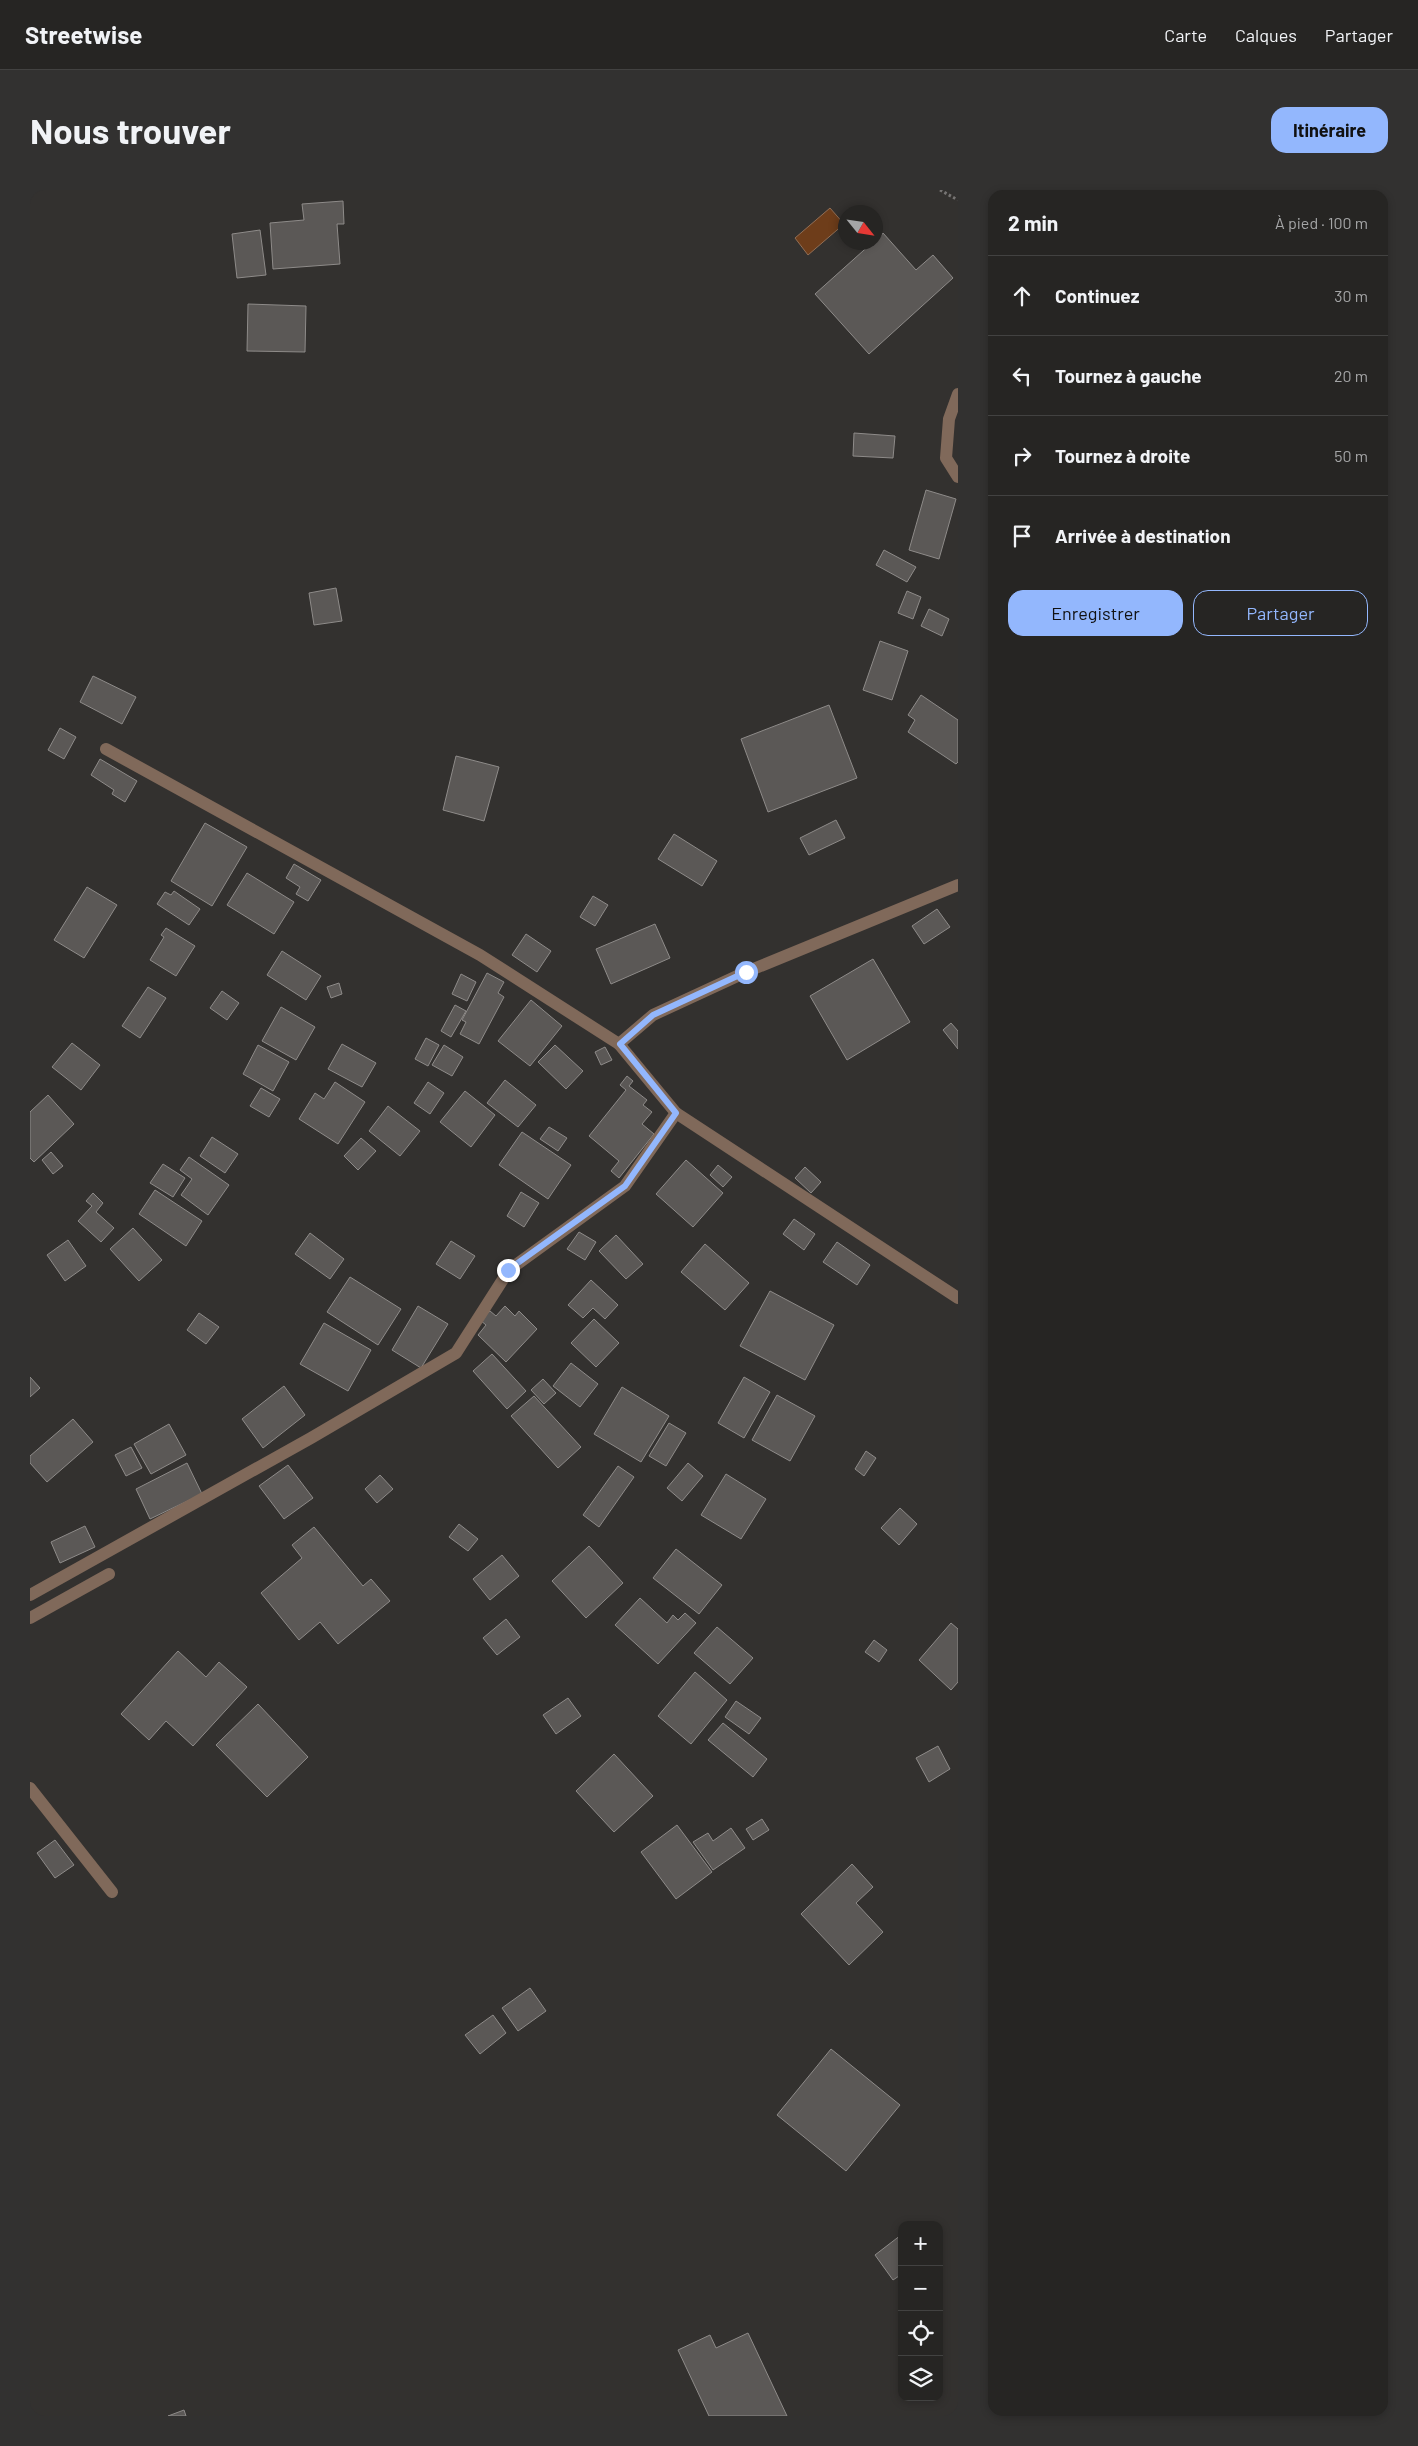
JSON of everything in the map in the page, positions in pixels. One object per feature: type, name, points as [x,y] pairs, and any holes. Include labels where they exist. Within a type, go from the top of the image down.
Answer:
[{"type":"street","points":[[958,394],[949,419],[946,458],[958,477]]},
{"type":"street","points":[[106,749],[480,955],[620,1044],[676,1113],[958,1298]]},
{"type":"street","points":[[620,1044],[653,1015],[746,972],[953,889],[958,885]]},
{"type":"street","points":[[30,1595],[311,1438],[456,1353],[508,1270],[625,1186],[676,1113]]},
{"type":"street","points":[[30,1618],[109,1574]]},
{"type":"street","points":[[30,1788],[112,1892]]},
{"type":"path","points":[[940,190],[958,200]]},
{"type":"shaded area","points":[[830,208],[838,217],[838,229],[808,255],[795,238]]},
{"type":"building","points":[[343,201],[344,224],[337,224],[340,264],[273,269],[270,223],[304,220],[302,204]]},
{"type":"building","points":[[260,230],[266,275],[237,278],[232,234]]},
{"type":"building","points":[[883,233],[916,270],[933,255],[953,278],[869,354],[815,294],[864,250],[883,250]]},
{"type":"building","points":[[248,304],[306,306],[305,352],[247,351]]},
{"type":"building","points":[[854,433],[895,436],[893,458],[853,456]]},
{"type":"building","points":[[926,490],[956,499],[939,559],[909,550]]},
{"type":"building","points":[[884,550],[916,567],[907,582],[876,565]]},
{"type":"building","points":[[336,588],[342,621],[314,625],[309,593]]},
{"type":"building","points":[[907,591],[921,597],[913,619],[898,613]]},
{"type":"building","points":[[929,609],[949,619],[942,636],[921,626]]},
{"type":"building","points":[[880,641],[908,651],[892,700],[863,690]]},
{"type":"building","points":[[93,676],[136,697],[122,724],[80,702]]},
{"type":"building","points":[[921,695],[958,720],[958,762],[956,764],[908,732],[915,720],[908,715]]},
{"type":"building","points":[[829,705],[857,778],[768,812],[741,739]]},
{"type":"building","points":[[60,728],[76,737],[64,759],[48,750]]},
{"type":"building","points":[[456,756],[499,767],[484,821],[443,810]]},
{"type":"building","points":[[100,759],[137,781],[125,802],[112,794],[114,790],[91,775]]},
{"type":"building","points":[[836,820],[845,838],[809,855],[800,838]]},
{"type":"building","points":[[205,823],[247,847],[212,906],[171,881]]},
{"type":"building","points":[[674,834],[717,861],[702,886],[658,859]]},
{"type":"building","points":[[294,864],[321,880],[308,901],[296,894],[300,887],[286,878]]},
{"type":"building","points":[[247,873],[294,902],[274,934],[227,905]]},
{"type":"building","points":[[87,887],[117,905],[84,958],[54,940]]},
{"type":"building","points":[[174,891],[200,909],[189,925],[157,904],[165,892],[171,895]]},
{"type":"building","points":[[593,896],[608,905],[595,926],[580,917]]},
{"type":"building","points":[[937,909],[950,927],[924,944],[912,926]]},
{"type":"building","points":[[655,924],[670,958],[611,984],[596,949]]},
{"type":"building","points":[[166,928],[195,946],[176,976],[150,960],[164,937],[161,935]]},
{"type":"building","points":[[526,934],[551,951],[537,972],[512,955]]},
{"type":"building","points":[[282,951],[321,976],[306,1000],[267,975]]},
{"type":"building","points":[[873,959],[910,1022],[847,1060],[810,996]]},
{"type":"building","points":[[487,973],[504,982],[498,993],[504,997],[479,1044],[460,1034],[466,1022],[462,1020]]},
{"type":"building","points":[[461,974],[476,982],[467,1001],[452,994]]},
{"type":"building","points":[[339,983],[342,994],[331,998],[327,987]]},
{"type":"building","points":[[148,987],[166,998],[140,1038],[122,1026]]},
{"type":"building","points":[[222,991],[239,1003],[227,1020],[210,1008]]},
{"type":"building","points":[[531,1000],[562,1026],[530,1066],[498,1041]]},
{"type":"building","points":[[455,1005],[466,1011],[451,1037],[441,1031]]},
{"type":"building","points":[[281,1007],[315,1027],[296,1060],[262,1041]]},
{"type":"building","points":[[951,1023],[958,1031],[958,1049],[943,1030]]},
{"type":"building","points":[[426,1038],[439,1045],[428,1066],[415,1059]]},
{"type":"building","points":[[72,1043],[100,1065],[81,1090],[52,1067]]},
{"type":"building","points":[[342,1044],[376,1063],[362,1087],[328,1069]]},
{"type":"building","points":[[258,1045],[289,1062],[273,1091],[243,1074]]},
{"type":"building","points":[[444,1045],[463,1057],[452,1076],[432,1065]]},
{"type":"building","points":[[555,1045],[583,1071],[566,1089],[538,1062]]},
{"type":"building","points":[[605,1047],[612,1060],[601,1065],[595,1052]]},
{"type":"building","points":[[627,1076],[633,1081],[629,1086],[647,1100],[643,1105],[652,1112],[642,1124],[654,1134],[619,1178],[611,1171],[619,1161],[589,1136],[626,1090],[620,1085]]},
{"type":"building","points":[[505,1080],[536,1105],[518,1127],[487,1103]]},
{"type":"building","points":[[335,1082],[365,1102],[338,1144],[299,1119],[315,1093],[324,1099]]},
{"type":"building","points":[[428,1082],[444,1093],[430,1114],[414,1103]]},
{"type":"building","points":[[261,1088],[280,1099],[269,1117],[250,1106]]},
{"type":"building","points":[[465,1091],[495,1115],[471,1147],[440,1122]]},
{"type":"building","points":[[48,1095],[74,1124],[34,1162],[30,1158],[30,1112]]},
{"type":"building","points":[[388,1106],[420,1131],[400,1156],[369,1131]]},
{"type":"building","points":[[549,1127],[567,1138],[558,1151],[540,1139]]},
{"type":"building","points":[[522,1132],[571,1165],[548,1199],[499,1165]]},
{"type":"building","points":[[212,1137],[238,1154],[225,1173],[200,1156]]},
{"type":"building","points":[[361,1138],[376,1151],[358,1170],[344,1156]]},
{"type":"building","points":[[51,1152],[63,1166],[53,1174],[42,1160]]},
{"type":"building","points":[[189,1157],[229,1185],[208,1215],[181,1195],[192,1179],[180,1170]]},
{"type":"building","points":[[686,1160],[723,1193],[693,1227],[656,1194]]},
{"type":"building","points":[[163,1164],[185,1178],[173,1197],[150,1183]]},
{"type":"building","points":[[718,1165],[732,1177],[723,1187],[710,1175]]},
{"type":"building","points":[[805,1167],[821,1182],[811,1193],[795,1178]]},
{"type":"building","points":[[155,1190],[202,1221],[186,1246],[139,1214]]},
{"type":"building","points":[[521,1192],[539,1203],[524,1227],[507,1216]]},
{"type":"building","points":[[93,1193],[103,1203],[96,1212],[114,1228],[101,1242],[78,1221],[92,1206],[86,1201]]},
{"type":"building","points":[[794,1219],[815,1234],[804,1250],[783,1234]]},
{"type":"building","points":[[133,1228],[162,1260],[139,1281],[110,1249]]},
{"type":"building","points":[[579,1232],[596,1242],[585,1260],[567,1249]]},
{"type":"building","points":[[310,1233],[344,1259],[330,1279],[295,1254]]},
{"type":"building","points":[[616,1235],[643,1264],[626,1279],[599,1251]]},
{"type":"building","points":[[68,1240],[86,1266],[65,1281],[47,1255]]},
{"type":"building","points":[[451,1241],[475,1256],[460,1279],[436,1264]]},
{"type":"building","points":[[837,1242],[870,1265],[857,1285],[823,1262]]},
{"type":"building","points":[[705,1244],[749,1283],[725,1310],[681,1272]]},
{"type":"building","points":[[350,1277],[401,1309],[378,1345],[327,1312]]},
{"type":"building","points":[[591,1280],[618,1305],[605,1319],[593,1308],[583,1318],[568,1305]]},
{"type":"building","points":[[770,1291],[834,1325],[805,1380],[740,1346]]},
{"type":"building","points":[[418,1306],[448,1324],[421,1368],[392,1350]]},
{"type":"building","points":[[505,1306],[515,1316],[519,1311],[537,1329],[506,1362],[478,1335],[486,1325],[480,1320],[490,1311],[496,1316]]},
{"type":"building","points":[[199,1313],[219,1327],[206,1344],[187,1330]]},
{"type":"building","points":[[594,1319],[619,1343],[596,1367],[571,1343]]},
{"type":"building","points":[[324,1323],[371,1350],[348,1391],[300,1364]]},
{"type":"building","points":[[492,1354],[526,1391],[507,1409],[473,1371]]},
{"type":"building","points":[[571,1363],[598,1384],[580,1407],[553,1386]]},
{"type":"building","points":[[30,1377],[40,1388],[30,1397]]},
{"type":"building","points":[[744,1377],[770,1392],[744,1438],[718,1423]]},
{"type":"building","points":[[543,1379],[556,1393],[544,1404],[531,1390]]},
{"type":"building","points":[[284,1386],[305,1415],[263,1448],[242,1419]]},
{"type":"building","points":[[622,1387],[669,1416],[641,1462],[594,1434]]},
{"type":"building","points":[[777,1395],[815,1416],[790,1461],[752,1440]]},
{"type":"building","points":[[534,1396],[581,1447],[558,1468],[511,1416]]},
{"type":"building","points":[[73,1419],[93,1442],[47,1482],[30,1463],[30,1456]]},
{"type":"building","points":[[669,1423],[686,1433],[666,1466],[649,1456]]},
{"type":"building","points":[[169,1424],[186,1455],[151,1474],[134,1444]]},
{"type":"building","points":[[131,1447],[142,1468],[126,1476],[115,1455]]},
{"type":"building","points":[[866,1451],[876,1458],[864,1476],[855,1469]]},
{"type":"building","points":[[187,1463],[202,1494],[150,1519],[136,1489]]},
{"type":"building","points":[[688,1463],[703,1476],[682,1501],[667,1488]]},
{"type":"building","points":[[288,1465],[313,1498],[284,1519],[259,1486]]},
{"type":"building","points":[[618,1466],[634,1477],[599,1527],[583,1515]]},
{"type":"building","points":[[726,1474],[766,1499],[741,1539],[701,1515]]},
{"type":"building","points":[[380,1475],[393,1489],[377,1503],[365,1489]]},
{"type":"building","points":[[900,1508],[917,1524],[899,1545],[881,1528]]},
{"type":"building","points":[[459,1524],[478,1539],[468,1551],[449,1537]]},
{"type":"building","points":[[85,1526],[95,1547],[60,1563],[51,1542]]},
{"type":"building","points":[[314,1527],[363,1586],[371,1579],[390,1601],[338,1644],[320,1622],[299,1640],[261,1593],[302,1558],[292,1545]]},
{"type":"building","points":[[589,1546],[623,1583],[586,1618],[552,1581]]},
{"type":"building","points":[[676,1549],[722,1585],[699,1614],[653,1578]]},
{"type":"building","points":[[502,1555],[519,1576],[490,1600],[473,1579]]},
{"type":"building","points":[[640,1598],[667,1623],[673,1615],[678,1620],[685,1613],[696,1623],[658,1664],[615,1625]]},
{"type":"building","points":[[506,1619],[520,1637],[497,1655],[483,1638]]},
{"type":"building","points":[[951,1623],[958,1629],[958,1682],[951,1690],[919,1660]]},
{"type":"building","points":[[717,1627],[753,1658],[730,1684],[694,1653]]},
{"type":"building","points":[[874,1640],[887,1650],[879,1662],[865,1652]]},
{"type":"building","points":[[178,1651],[206,1677],[219,1662],[247,1687],[193,1746],[166,1721],[149,1740],[121,1714]]},
{"type":"building","points":[[695,1672],[727,1700],[691,1744],[658,1716]]},
{"type":"building","points":[[568,1698],[581,1716],[556,1734],[543,1715]]},
{"type":"building","points":[[736,1701],[761,1718],[749,1734],[725,1717]]},
{"type":"building","points":[[258,1704],[308,1757],[267,1797],[216,1745]]},
{"type":"building","points":[[723,1723],[767,1759],[753,1777],[708,1740]]},
{"type":"building","points":[[938,1746],[950,1769],[929,1782],[916,1758]]},
{"type":"building","points":[[614,1754],[653,1796],[614,1832],[576,1791]]},
{"type":"building","points":[[762,1819],[769,1830],[753,1840],[746,1829]]},
{"type":"building","points":[[677,1825],[712,1872],[676,1899],[641,1852]]},
{"type":"building","points":[[731,1828],[745,1848],[713,1870],[693,1842],[708,1833],[713,1841]]},
{"type":"building","points":[[55,1840],[74,1865],[55,1878],[37,1853]]},
{"type":"building","points":[[852,1864],[873,1887],[856,1903],[883,1932],[849,1965],[801,1914]]},
{"type":"building","points":[[530,1988],[546,2011],[518,2031],[502,2008]]},
{"type":"building","points":[[493,2015],[506,2033],[480,2054],[465,2035]]},
{"type":"building","points":[[831,2049],[900,2105],[846,2171],[777,2115]]},
{"type":"building","points":[[898,2237],[898,2277],[893,2280],[875,2255]]},
{"type":"building","points":[[748,2333],[787,2416],[709,2416],[678,2350],[710,2335],[716,2348]]},
{"type":"building","points":[[184,2410],[186,2416],[168,2416]]},
{"type":"route","points":[[508,1270],[625,1186],[676,1113],[620,1044],[653,1015],[746,972]]}]
